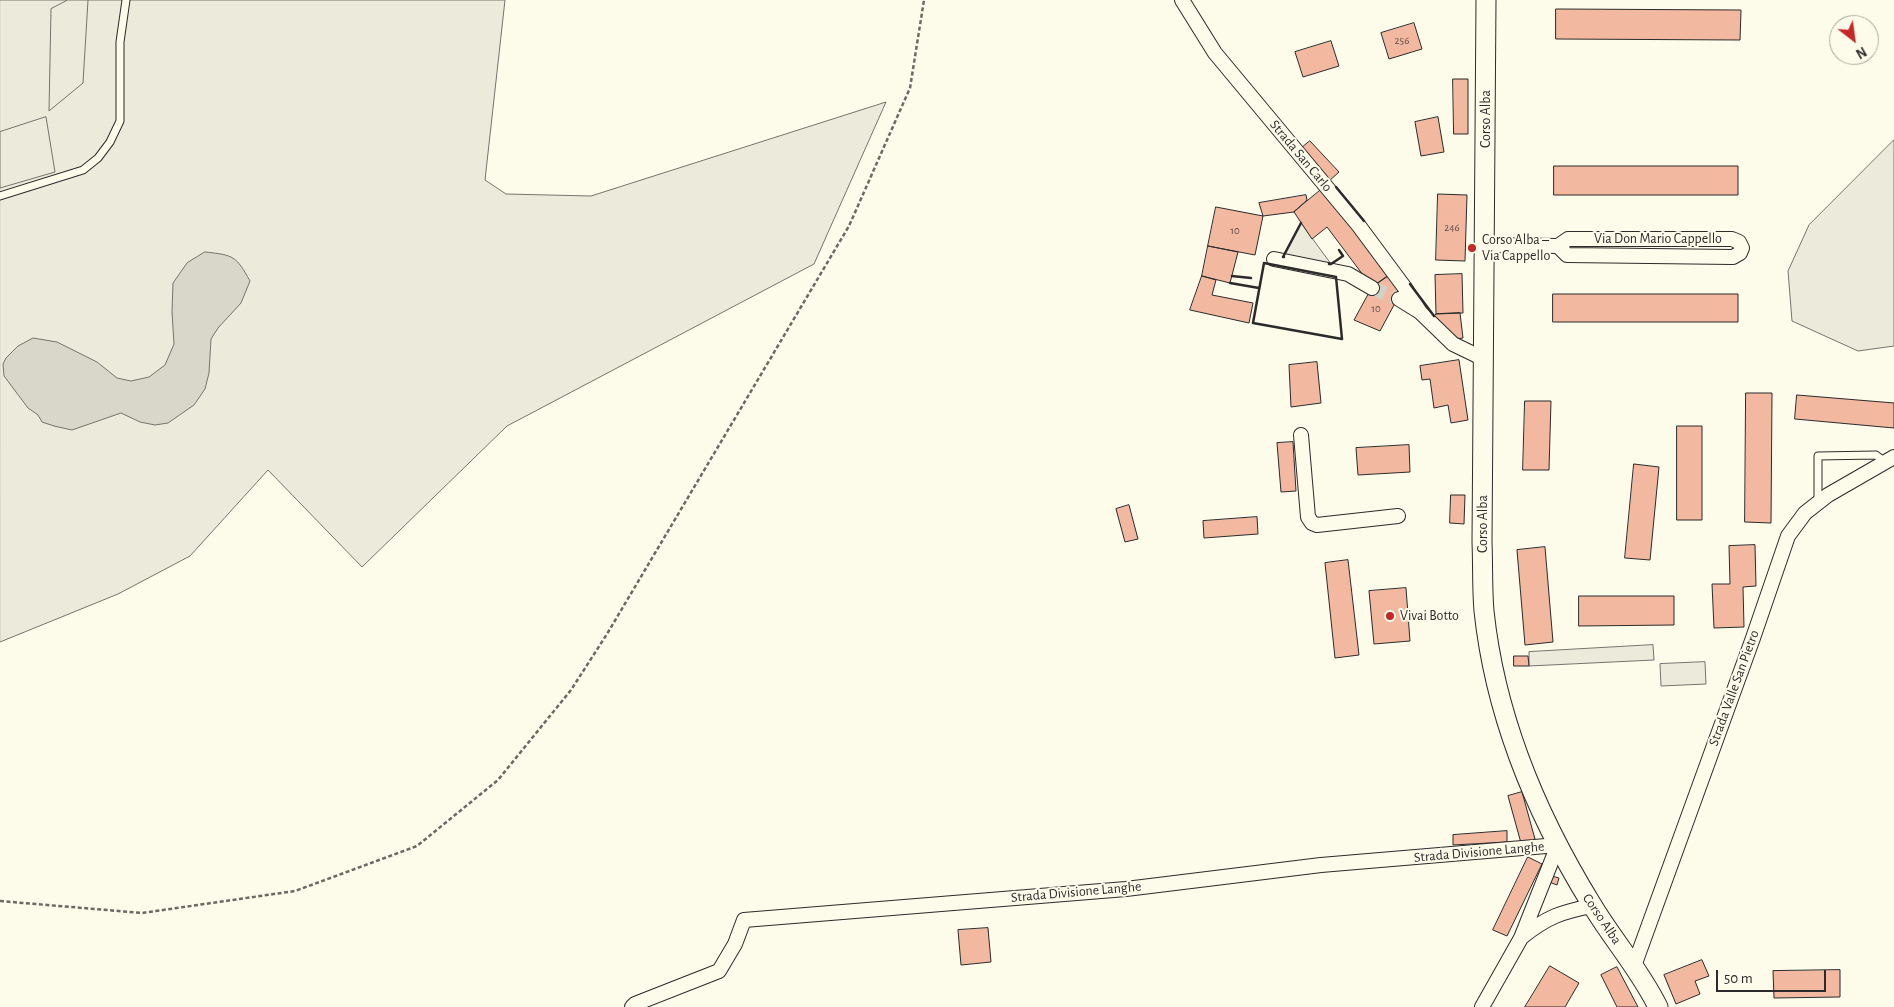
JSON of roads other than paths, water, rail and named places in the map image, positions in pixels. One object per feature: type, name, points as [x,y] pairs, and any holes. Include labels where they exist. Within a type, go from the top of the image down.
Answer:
[{"type":"street","name":"Strada San Carlo","points":[[1182,0],[1215,53],[1359,226],[1405,288],[1420,312]]},
{"type":"street","name":"Corso Alba","points":[[1486,0],[1482,542],[1484,610],[1506,717],[1522,765],[1558,845],[1592,906],[1634,966],[1658,1007]]},
{"type":"street","name":"Via Don Mario Cappello","points":[[1485,245],[1558,246],[1568,239],[1732,239],[1739,242],[1742,248],[1740,253],[1733,258],[1567,255],[1558,246]]},
{"type":"street","points":[[1274,259],[1348,274],[1372,288]]},
{"type":"street","name":"Strada San Carlo","points":[[1399,299],[1420,312],[1454,344],[1484,359]]},
{"type":"street","points":[[1302,435],[1308,517],[1312,523],[1317,525],[1398,516]]},
{"type":"street","name":"Strada Valle San Pietro","points":[[1634,966],[1788,536],[1805,513],[1818,502],[1890,459]]},
{"type":"street","points":[[1482,1007],[1521,938],[1558,845]]},
{"type":"street","name":"Strada Divisione Langhe","points":[[632,1007],[719,971],[736,944],[744,920],[1126,888],[1321,865],[1558,845]]},
{"type":"street","points":[[1521,938],[1540,922],[1562,912],[1592,906]]},
{"type":"lane","points":[[0,196],[83,170],[98,158],[110,142],[120,121],[120,42],[126,0]]},
{"type":"lane","points":[[1818,502],[1818,456],[1876,455],[1890,459]]},
{"type":"tunnel","points":[[1372,288],[1399,299]]},
{"type":"place","name":"Corso Alba – Via Cappello","points":[[1472,248]]},
{"type":"place","name":"Vivai Botto","points":[[1390,616]]}]
